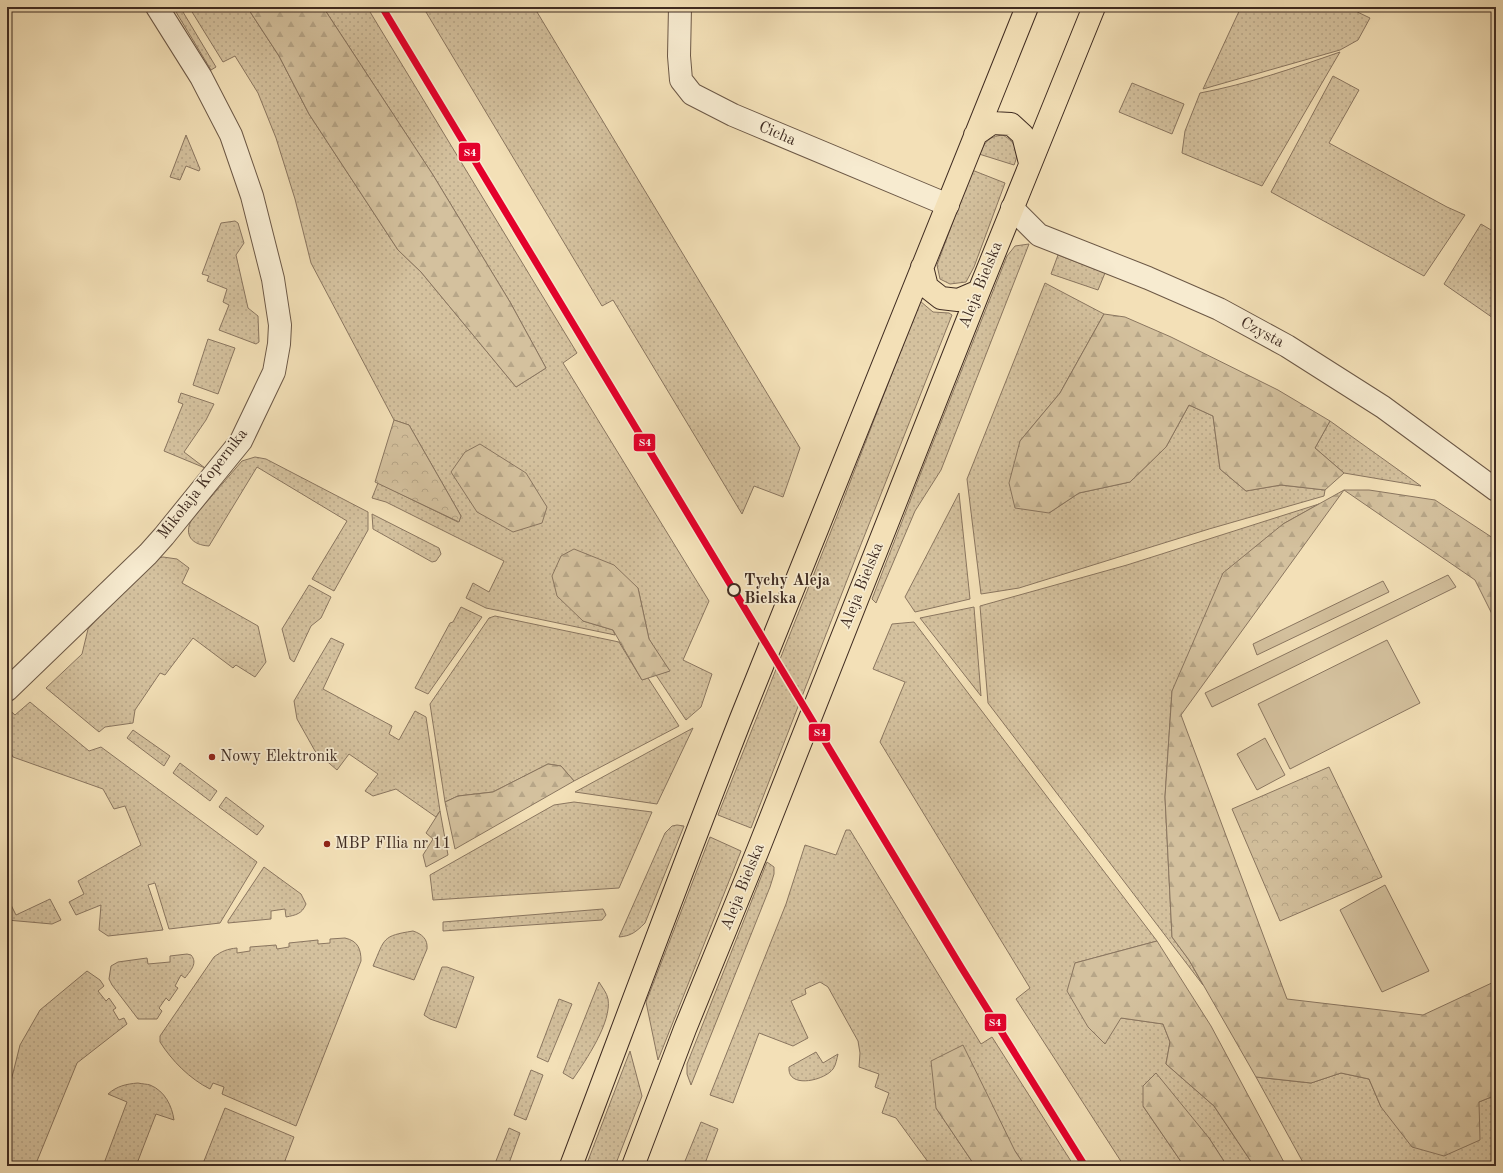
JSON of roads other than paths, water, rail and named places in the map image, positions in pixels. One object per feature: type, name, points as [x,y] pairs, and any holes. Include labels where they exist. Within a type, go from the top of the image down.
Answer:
[{"type":"main road","points":[[571,1166],[629,1009],[739,724],[824,509],[1027,7]]},
{"type":"main road","name":"Aleja Bielska","points":[[633,1166],[685,1029],[758,850],[1030,163],[1094,7]]},
{"type":"main road","points":[[975,135],[992,122],[1011,124],[1023,135],[1030,163]]},
{"type":"main road","points":[[922,267],[928,287],[941,298],[958,300],[979,291]]},
{"type":"street","name":"Mikołaja Kopernika","points":[[7,690],[148,554],[164,536],[241,441],[274,372],[279,344],[280,325],[277,300],[273,279],[244,170],[231,135],[219,110],[157,7]]},
{"type":"street","name":"Cicha","points":[[680,7],[679,56],[682,80],[692,94],[733,116],[948,204]]},
{"type":"street","name":"Czysta","points":[[1012,208],[1039,235],[1148,278],[1219,309],[1287,346],[1383,407],[1496,490]]},
{"type":"place","name":"Tychy Aleja Bielska","points":[[734,590]]},
{"type":"place","name":"Nowy Elektronik","points":[[212,757]]},
{"type":"place","name":"MBP FIlia nr 11","points":[[327,844]]}]
